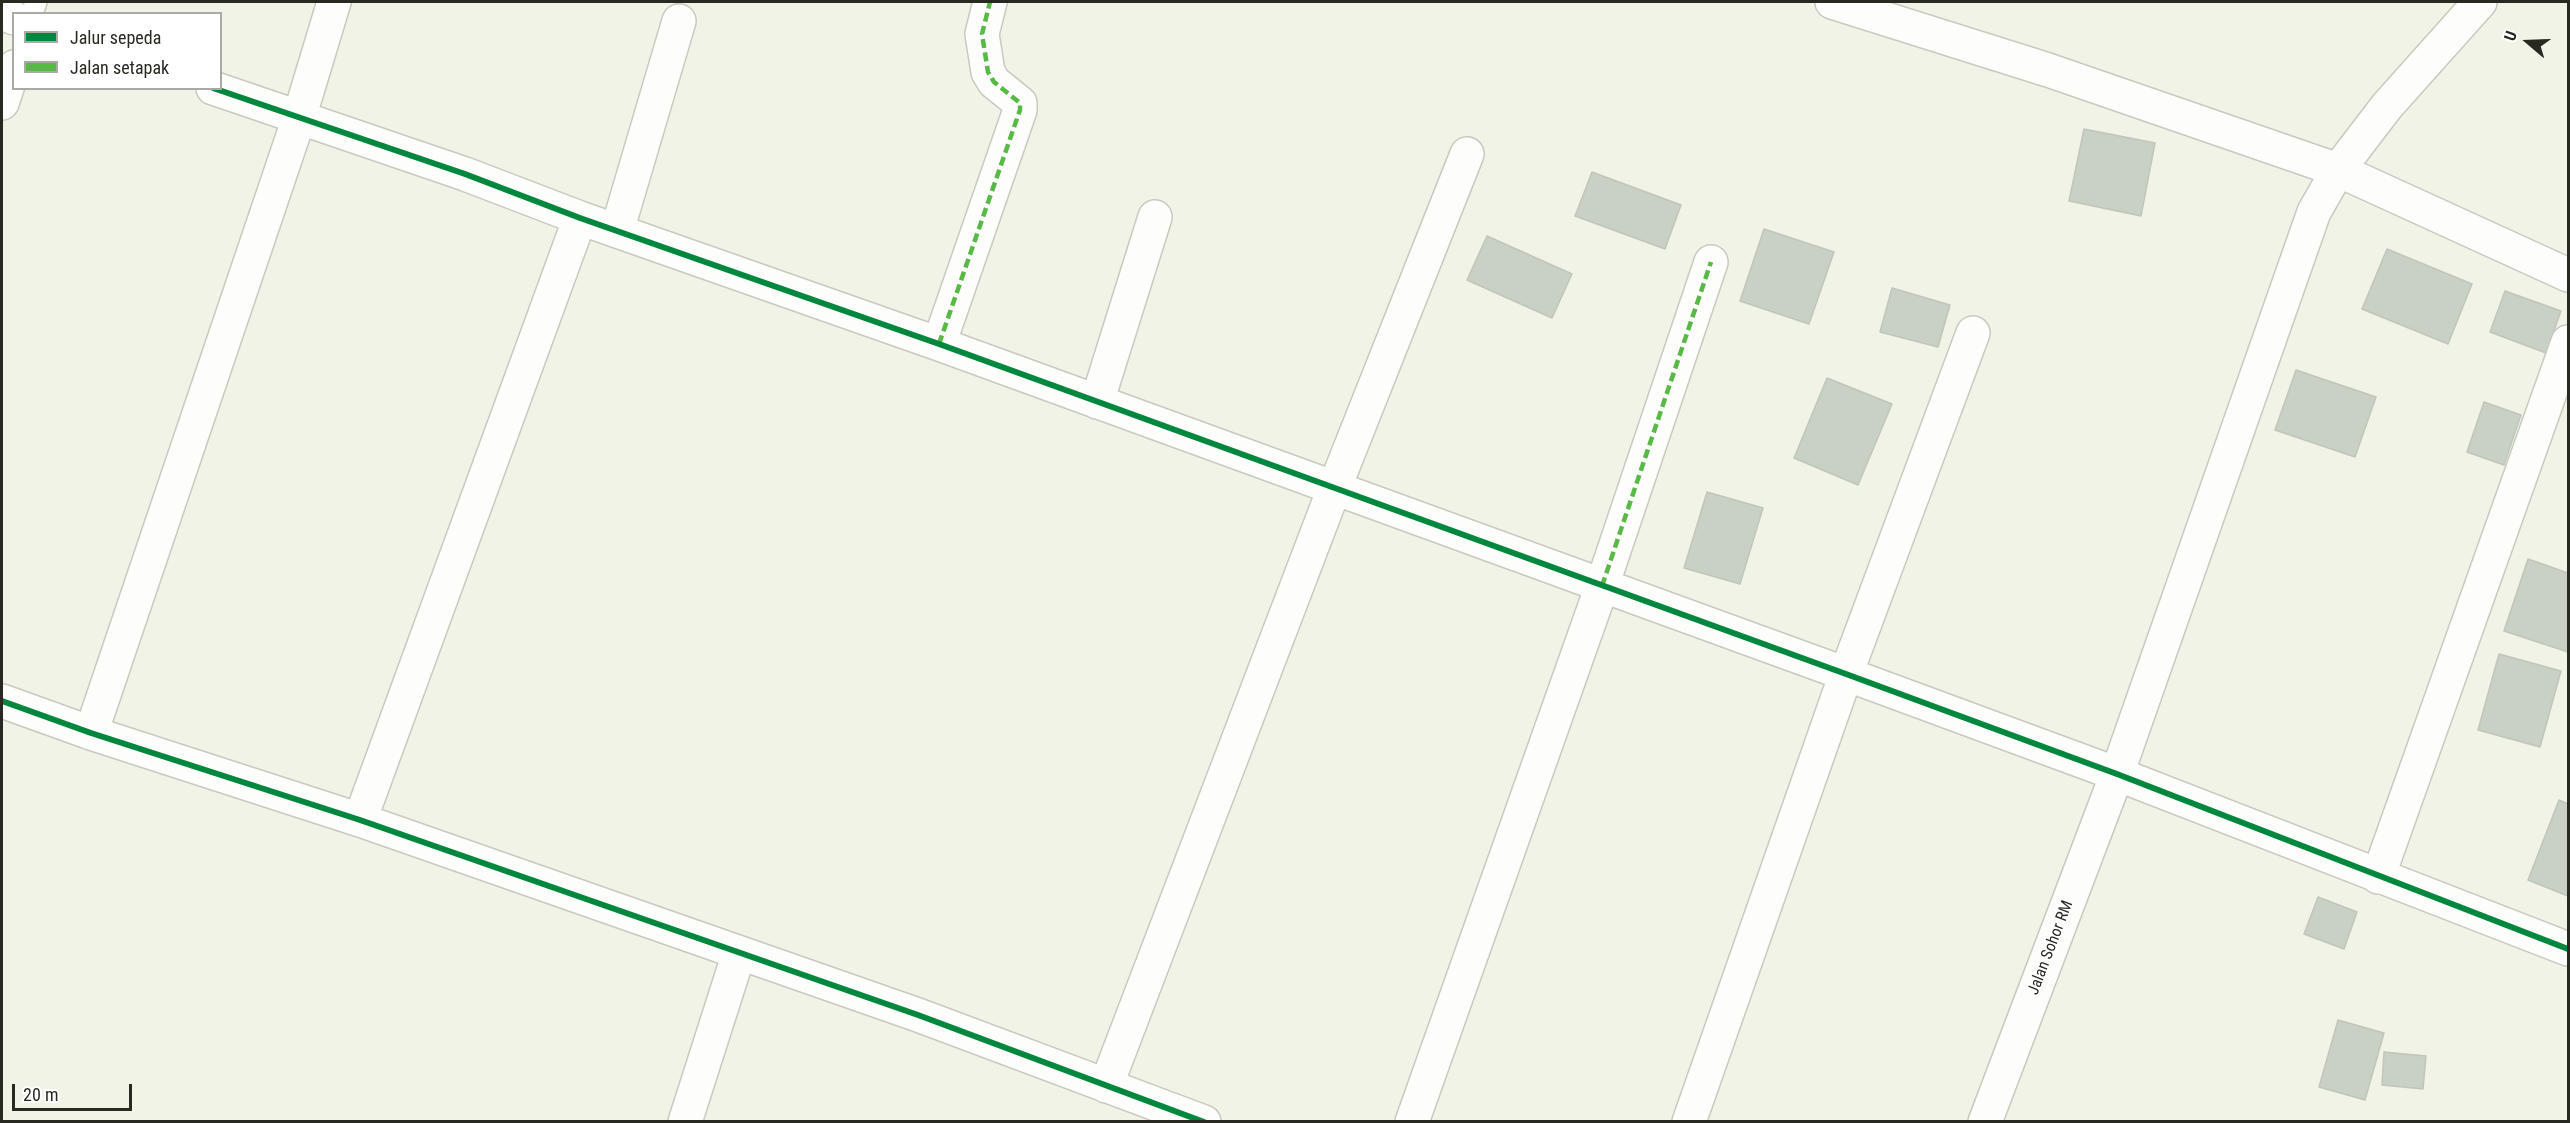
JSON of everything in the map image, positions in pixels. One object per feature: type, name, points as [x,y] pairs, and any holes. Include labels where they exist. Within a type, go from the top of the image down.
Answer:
[{"type":"street","points":[[91,733],[299,118],[334,2]]},
{"type":"street","points":[[939,344],[1020,110],[1020,103],[994,82],[987,72],[982,34],[990,2]]},
{"type":"street","points":[[1832,2],[2059,74],[2338,170],[2568,275]]},
{"type":"street","name":"Jalan Sohor RM","points":[[1985,1122],[2117,774],[2298,252],[2314,212],[2338,170],[2387,106],[2478,2]]},
{"type":"street","points":[[617,231],[679,21]]},
{"type":"street","points":[[2,103],[12,73]]},
{"type":"street","points":[[219,90],[465,174],[580,218],[939,344],[1846,674],[2117,774],[2568,949]]},
{"type":"street","points":[[1107,1086],[1334,489],[1467,154]]},
{"type":"street","points":[[1097,402],[1155,217]]},
{"type":"street","points":[[360,820],[580,218]]},
{"type":"street","points":[[1412,1122],[1602,586],[1711,262]]},
{"type":"street","points":[[1689,1122],[1846,674],[1973,333]]},
{"type":"street","points":[[2378,877],[2568,342]]},
{"type":"street","points":[[2,702],[360,820],[918,1015],[1204,1122]]},
{"type":"street","points":[[686,1122],[739,953]]},
{"type":"building","points":[[2084,129],[2155,143],[2141,216],[2069,201]]},
{"type":"building","points":[[1592,172],[1681,205],[1665,249],[1575,216]]},
{"type":"building","points":[[1764,229],[1834,252],[1809,324],[1740,301]]},
{"type":"building","points":[[1487,236],[1572,274],[1552,318],[1467,280]]},
{"type":"building","points":[[2387,249],[2472,284],[2448,344],[2362,309]]},
{"type":"building","points":[[1892,288],[1950,305],[1938,347],[1880,332]]},
{"type":"building","points":[[2505,291],[2561,311],[2546,353],[2490,332]]},
{"type":"building","points":[[2296,370],[2376,397],[2355,457],[2275,430]]},
{"type":"building","points":[[1827,378],[1892,404],[1858,485],[1794,458]]},
{"type":"building","points":[[2484,402],[2521,415],[2504,465],[2467,452]]},
{"type":"building","points":[[1707,492],[1763,508],[1740,584],[1684,568]]},
{"type":"building","points":[[2528,559],[2568,573],[2568,652],[2504,631]]},
{"type":"building","points":[[2499,654],[2561,671],[2540,747],[2478,730]]},
{"type":"building","points":[[2559,800],[2568,804],[2568,896],[2528,880]]},
{"type":"building","points":[[2318,897],[2357,912],[2344,949],[2304,934]]},
{"type":"building","points":[[2338,1020],[2384,1033],[2365,1100],[2319,1087]]},
{"type":"building","points":[[2384,1052],[2426,1056],[2423,1089],[2382,1085]]},
{"type":"marked path","points":[[939,344],[1020,110],[1020,103],[994,82],[988,72],[982,34],[990,2]]},
{"type":"marked path","points":[[1602,586],[1711,262]]},
{"type":"cycle path","points":[[219,90],[465,174],[580,218],[939,344],[1846,674],[2117,774],[2568,949]]},
{"type":"cycle path","points":[[2,701],[91,733],[360,820],[918,1015],[1204,1122]]}]
